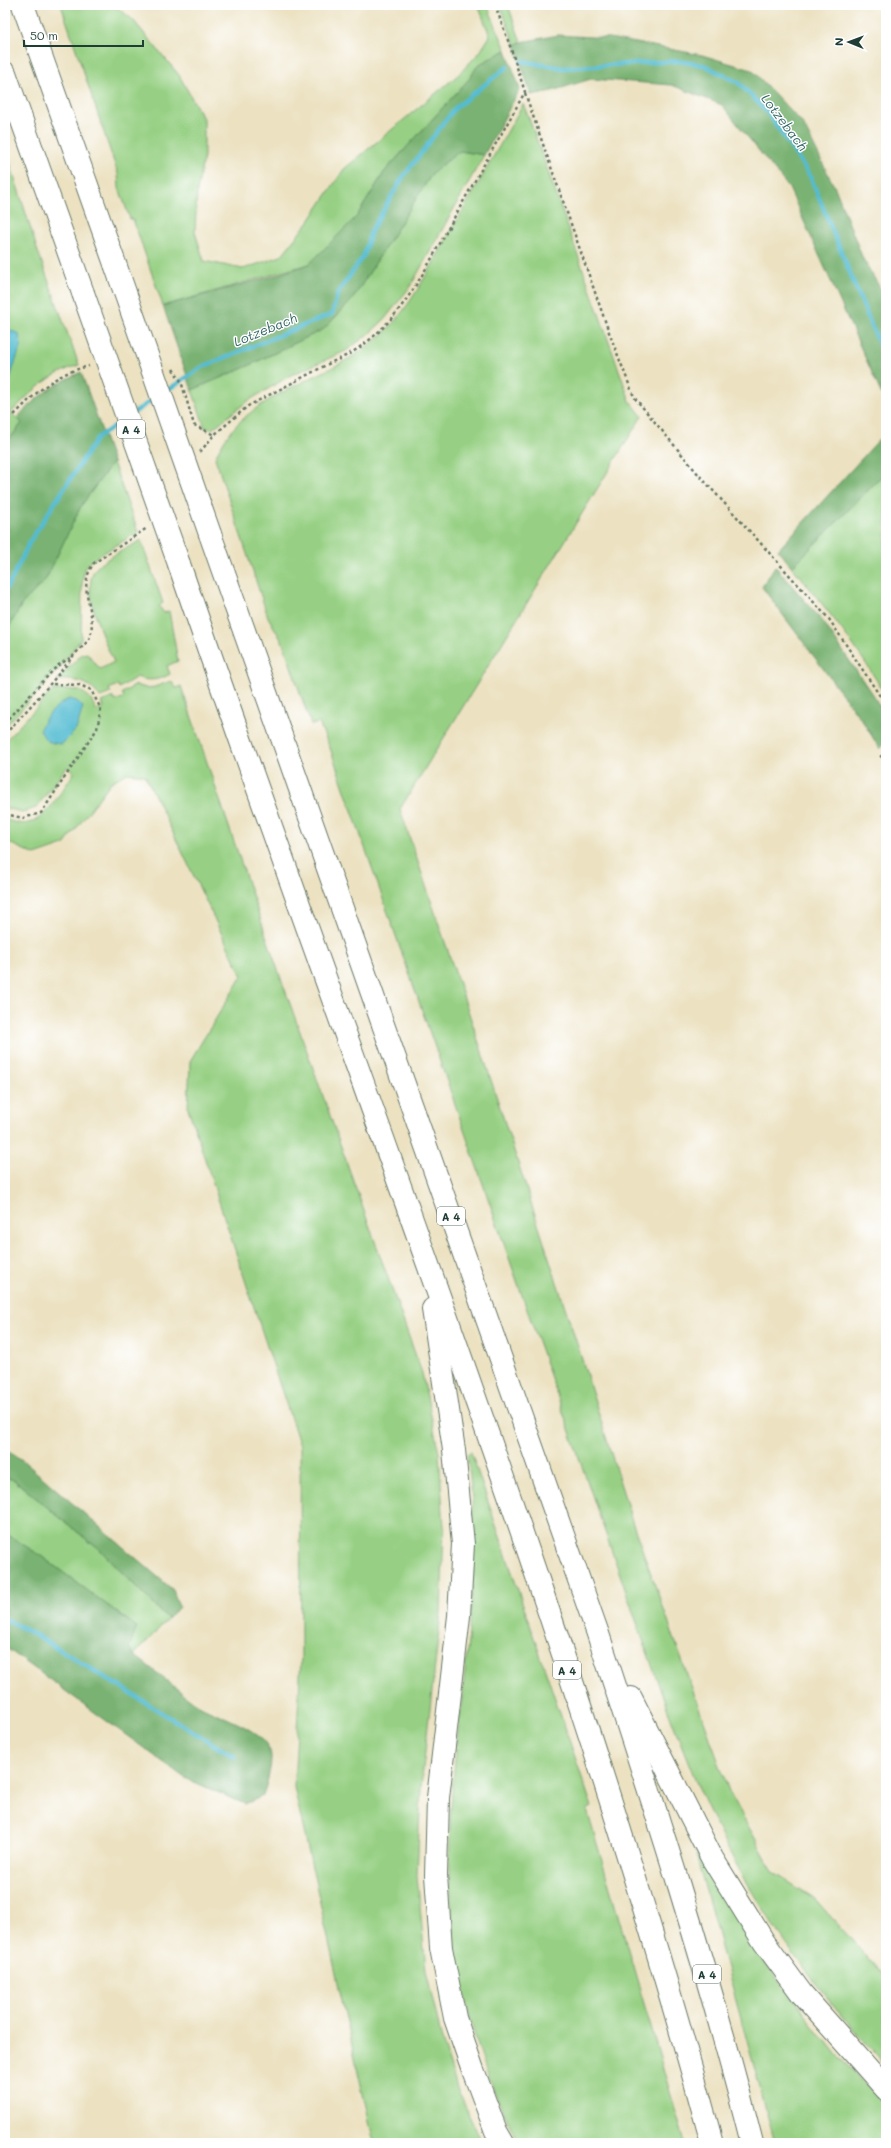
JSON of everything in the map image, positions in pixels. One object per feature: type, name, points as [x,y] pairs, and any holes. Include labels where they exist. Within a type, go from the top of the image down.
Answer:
[{"type":"highway","name":"A 4","points":[[23,5],[597,1631],[656,1807],[700,1950],[752,2143]]},
{"type":"highway","name":"A 4","points":[[5,73],[180,564],[248,763],[425,1255],[517,1519],[618,1822],[661,1957],[712,2143]]},
{"type":"highway","points":[[425,1255],[454,1450],[463,1544],[460,1616],[438,1798],[436,1875],[441,1948],[455,2018],[496,2131],[503,2143]]},
{"type":"highway","points":[[597,1631],[712,1858],[738,1901],[764,1942],[802,1994],[886,2089]]},
{"type":"path","points":[[495,5],[610,335],[634,397],[699,475],[829,619],[886,705]]},
{"type":"path","points":[[196,458],[214,436],[248,406],[346,356],[372,338],[384,326],[413,290],[525,92]]},
{"type":"path","points":[[5,734],[52,684],[75,654],[89,639],[92,627],[85,586],[88,571],[94,563],[149,527]]},
{"type":"path","points":[[5,723],[57,666],[75,654]]},
{"type":"path","points":[[5,814],[23,818],[41,813],[97,729],[101,709],[91,690],[80,685],[52,684]]},
{"type":"path","points":[[880,757],[886,752]]},
{"type":"green space","points":[[61,5],[114,5],[133,20],[179,75],[204,120],[204,156],[197,191],[195,232],[204,261],[243,269],[281,256],[309,221],[344,169],[458,75],[480,52],[490,36],[478,5],[487,5],[506,50],[478,65],[470,78],[385,171],[357,216],[309,264],[163,306],[133,219],[130,219],[119,188],[118,174]]},
{"type":"green space","points":[[500,5],[508,5],[521,42],[515,45]]},
{"type":"green space","points":[[558,35],[609,38],[702,55],[752,70],[803,124],[836,190],[863,259],[886,298],[886,404],[789,188],[722,105],[672,85],[591,79],[552,91],[531,95],[515,45],[521,42]]},
{"type":"green space","points":[[506,50],[520,89],[484,155],[460,151],[433,172],[352,300],[324,329],[248,366],[192,390],[163,306],[274,276],[309,264],[357,216],[385,171],[470,78],[478,65]]},
{"type":"green space","points":[[523,104],[630,401],[642,416],[400,809],[478,1040],[580,1353],[633,1524],[729,1791],[774,1873],[814,1898],[886,1978],[886,2065],[817,1985],[775,1928],[738,1868],[698,1786],[664,1700],[330,748],[319,723],[311,725],[283,643],[268,617],[215,458],[225,439],[238,423],[254,410],[272,398],[355,355],[385,332],[407,306],[417,291]]},
{"type":"green space","points":[[5,147],[38,252],[79,365],[50,378],[26,397],[11,413],[22,423],[5,445]]},
{"type":"green space","points":[[460,151],[484,155],[410,287],[384,320],[370,333],[346,351],[291,375],[248,401],[212,429],[205,428],[192,390],[248,366],[324,329],[352,300],[433,172]]},
{"type":"green space","points":[[81,372],[113,462],[81,506],[46,579],[22,604],[5,634],[5,445],[22,423],[17,418],[32,403],[54,386]]},
{"type":"green space","points":[[886,432],[886,472],[792,567],[778,550]]},
{"type":"green space","points":[[113,462],[138,532],[92,560],[84,569],[82,585],[81,639],[59,669],[5,727],[5,634],[22,604],[46,579],[81,506]]},
{"type":"green space","points":[[886,472],[886,696],[865,662],[830,613],[792,567]]},
{"type":"green space","points":[[141,540],[163,603],[159,606],[164,613],[169,611],[178,661],[167,666],[170,674],[166,676],[149,680],[137,677],[119,688],[118,685],[109,689],[111,693],[100,697],[91,687],[82,682],[57,680],[82,654],[87,653],[100,669],[114,662],[95,615],[90,588],[92,577],[96,568],[100,564]]},
{"type":"green space","points":[[775,566],[824,623],[886,717],[886,742],[880,749],[863,722],[762,587]]},
{"type":"green space","points":[[171,681],[176,688],[181,686],[274,959],[422,1373],[439,1453],[444,1528],[441,1612],[421,1787],[417,1875],[426,1970],[442,2040],[457,2088],[482,2143],[374,2143],[294,1787],[301,1657],[300,1446],[188,1108],[190,1061],[242,976],[145,775],[127,773],[111,782],[64,845],[35,855],[5,841],[5,819],[26,824],[38,819],[50,808],[74,773],[67,767],[36,808],[23,812],[5,808],[5,741],[53,690],[68,689],[84,693],[89,697],[96,710],[104,708],[102,702],[113,697],[115,701],[124,697],[122,693],[136,685],[149,689]]},
{"type":"green space","points":[[5,1450],[21,1459],[173,1590],[179,1607],[168,1619],[102,1552],[14,1480],[5,1477]]},
{"type":"green space","points":[[471,1452],[592,1807],[587,1810],[685,2143],[519,2143],[498,2101],[482,2057],[469,2013],[459,1967],[453,1921],[450,1874],[450,1828],[453,1781],[473,1577],[472,1495],[467,1454]]},
{"type":"green space","points":[[5,1477],[14,1480],[102,1552],[168,1619],[134,1655],[129,1648],[136,1627],[41,1556],[5,1533]]},
{"type":"green space","points":[[5,1533],[41,1556],[137,1627],[129,1648],[134,1655],[194,1702],[247,1728],[265,1742],[270,1751],[271,1761],[263,1796],[245,1804],[185,1778],[5,1647],[5,1567],[8,1563],[5,1560]]},
{"type":"green space","points":[[696,1855],[699,1855],[751,1944],[836,2054],[886,2105],[886,2143],[775,2143]]},
{"type":"water","points":[[5,328],[19,334],[21,345],[10,378],[5,379]]},
{"type":"water","points":[[69,699],[77,701],[83,707],[76,730],[62,744],[48,741],[40,729],[52,712]]},
{"type":"waterway","name":"Lotzebach","points":[[521,61],[562,68],[678,61],[704,65],[739,83],[767,112],[810,176],[886,361]]},
{"type":"waterway","name":"Lotzebach","points":[[166,391],[202,367],[332,314],[338,293],[364,255],[371,231],[403,177],[455,108],[507,67]]},
{"type":"waterway","name":"Lotzebach","points":[[132,414],[155,398]]},
{"type":"waterway","name":"Lotzebach","points":[[5,590],[12,579],[30,541],[97,438],[122,421]]},
{"type":"waterway","points":[[5,1619],[41,1638],[234,1757]]}]
